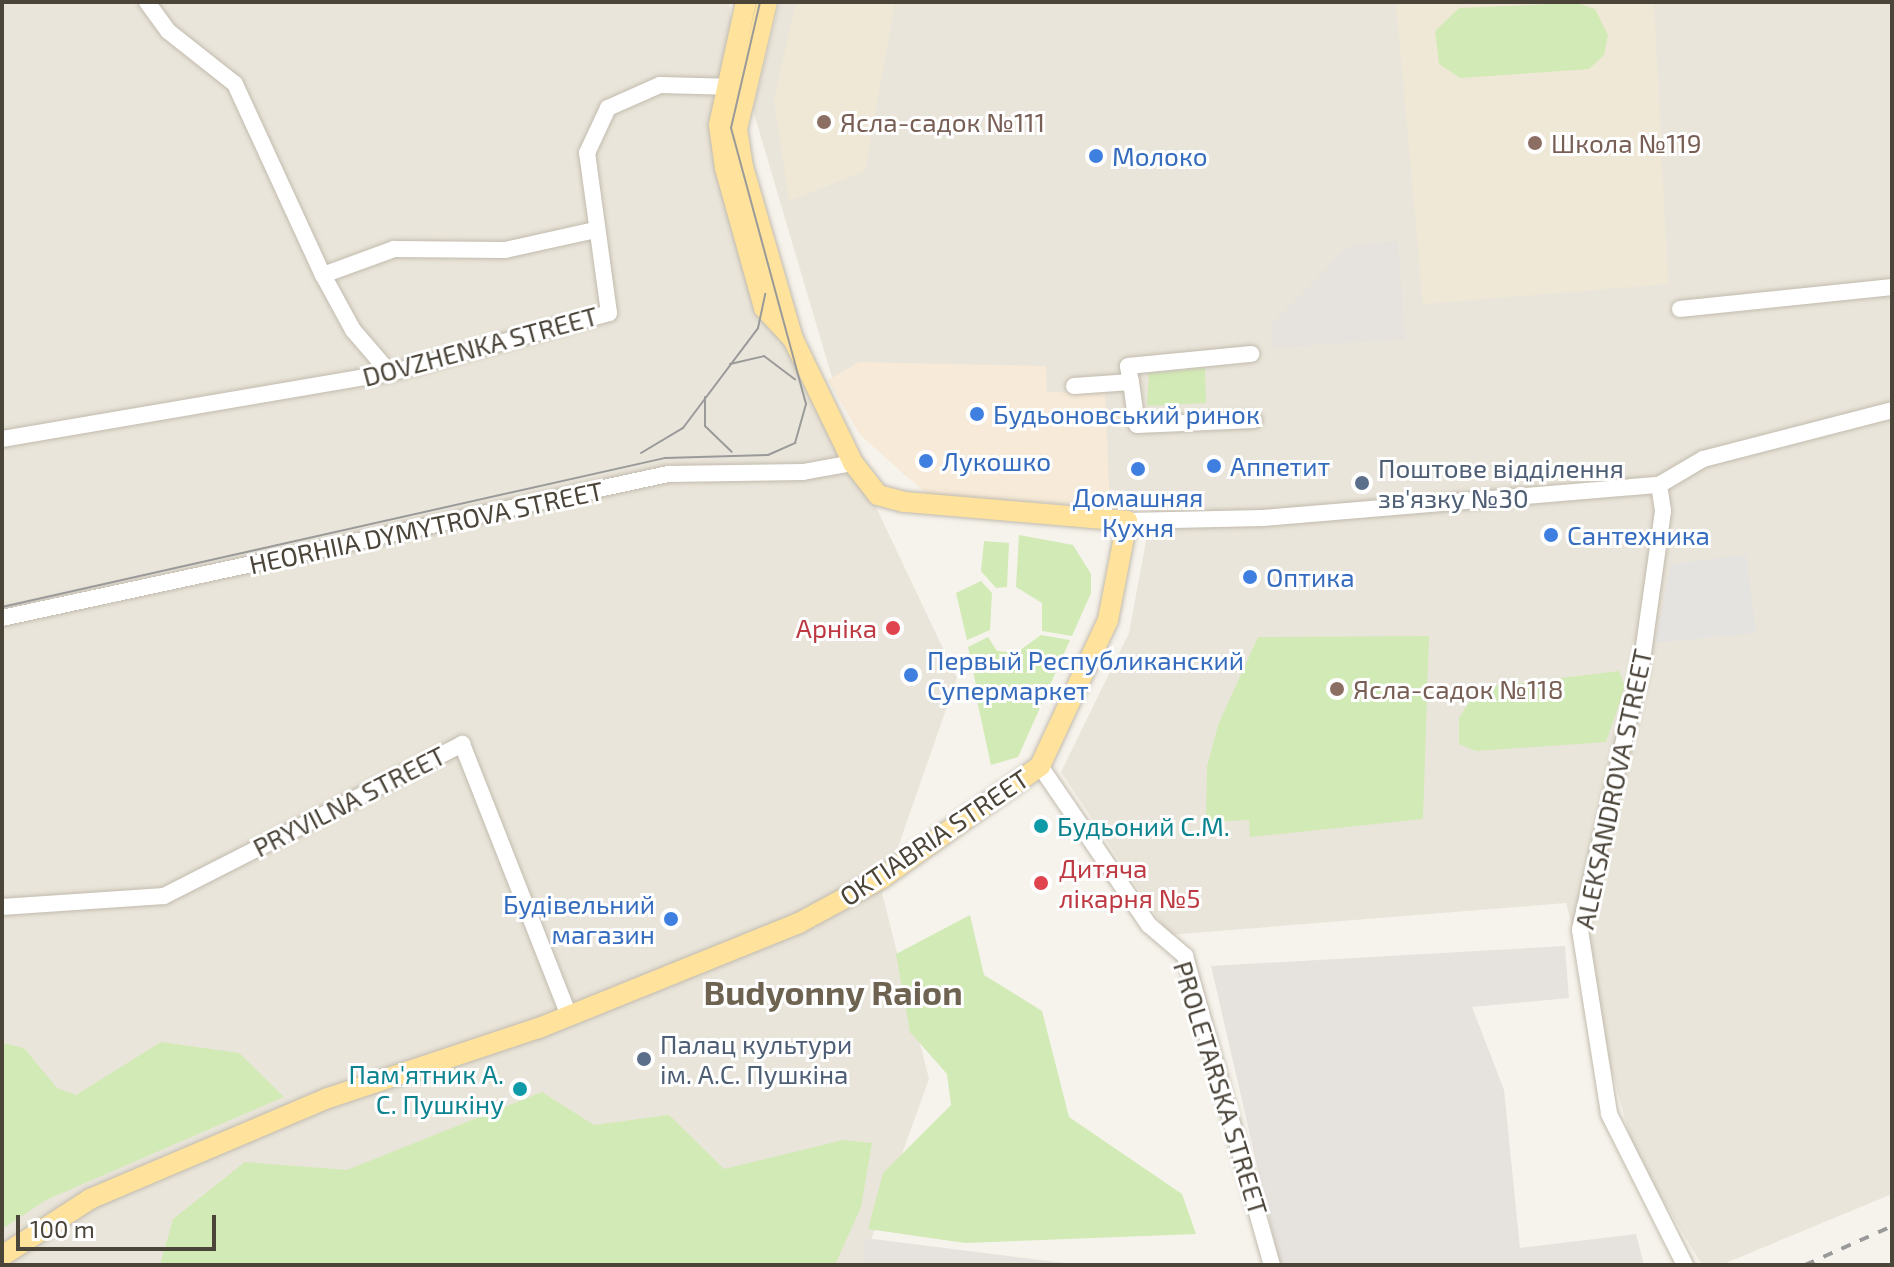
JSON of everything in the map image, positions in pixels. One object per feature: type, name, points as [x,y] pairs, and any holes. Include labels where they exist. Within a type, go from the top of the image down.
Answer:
[{"type":"main road","points":[[746,2],[737,86],[737,129],[743,167],[793,339],[853,463],[878,495],[904,502],[1127,521]]},
{"type":"main road","points":[[737,86],[767,2]]},
{"type":"main road","name":"OKTIABRIA STREET","points":[[2,1256],[104,1193],[328,1098],[569,1015],[861,891],[1040,766],[1108,620],[1127,521]]},
{"type":"street","points":[[147,2],[168,31],[235,84],[323,275],[353,330],[390,373]]},
{"type":"street","name":"DOVZHENKA STREET","points":[[2,439],[390,373],[609,313],[595,230],[587,153],[608,108],[660,85],[737,86]]},
{"type":"street","points":[[323,275],[394,249],[505,250],[595,230]]},
{"type":"street","points":[[1680,309],[1892,287]]},
{"type":"street","points":[[1251,354],[1128,366],[1137,425],[1254,420]]},
{"type":"street","points":[[1074,386],[1131,382]]},
{"type":"street","points":[[1127,521],[1263,518],[1659,485],[1703,459],[1892,410]]},
{"type":"street","name":"HEORHIIA DYMYTROVA STREET","points":[[2,618],[668,474],[803,472],[853,463]]},
{"type":"street","name":"ALEKSANDROVA STREET","points":[[1659,485],[1663,511],[1641,667],[1580,930],[1609,1114],[1685,1265]]},
{"type":"street","name":"PRYVILNA STREET","points":[[2,907],[164,896],[462,744],[569,1015]]},
{"type":"street","name":"PROLETARSKA STREET","points":[[1040,766],[1149,925],[1185,956],[1272,1265]]},
{"type":"shaded area","points":[[2,2],[729,2],[759,301],[875,505],[957,678],[882,893],[929,1079],[862,1265],[2,1265]]},
{"type":"shaded area","points":[[780,2],[1892,2],[1892,1194],[1721,1265],[1702,1265],[1634,1152],[1566,903],[1169,935],[1061,772],[1129,633],[1155,493],[904,475],[836,391],[753,110]]},
{"type":"shaded area","name":"Ясла-садок №111","points":[[796,2],[895,2],[865,171],[789,201],[774,99]]},
{"type":"shaded area","name":"Школа №119","points":[[1396,2],[1654,2],[1668,284],[1423,304]]},
{"type":"shaded area","points":[[1398,241],[1405,339],[1272,348],[1272,324],[1349,246]]},
{"type":"shaded area","name":"Будьоновський ринок","points":[[859,362],[1046,366],[1047,392],[1105,393],[1110,507],[929,496],[860,435],[828,380]]},
{"type":"shaded area","points":[[1746,555],[1756,633],[1655,643],[1671,564]]},
{"type":"shaded area","points":[[1565,946],[1569,998],[1472,1007],[1504,1090],[1520,1248],[1636,1234],[1644,1265],[1280,1265],[1211,966]]},
{"type":"shaded area","points":[[865,1238],[1080,1265],[863,1265]]},
{"type":"green space","points":[[1577,3],[1595,9],[1608,35],[1604,55],[1589,69],[1460,78],[1439,64],[1435,31],[1459,8]]},
{"type":"green space","points":[[1205,368],[1206,403],[1147,406],[1149,373]]},
{"type":"green space","points":[[1019,535],[1073,545],[1091,574],[1091,593],[1072,636],[1042,631],[1042,603],[1016,587]]},
{"type":"green space","points":[[984,541],[1009,543],[1007,587],[996,588],[981,571]]},
{"type":"green space","points":[[981,581],[992,593],[990,630],[967,640],[956,593]]},
{"type":"green space","points":[[1041,635],[1070,640],[1050,685],[978,695],[968,647],[988,637],[997,651],[1016,653]]},
{"type":"green space","points":[[1429,636],[1423,819],[1250,837],[1249,820],[1206,822],[1207,767],[1218,725],[1258,637]]},
{"type":"green space","points":[[1619,671],[1625,687],[1606,742],[1476,751],[1459,744],[1459,718],[1478,688]]},
{"type":"green space","points":[[1048,690],[1018,757],[991,765],[977,700]]},
{"type":"green space","points":[[970,915],[984,975],[1042,1011],[1069,1117],[1182,1194],[1196,1234],[965,1243],[868,1229],[883,1173],[951,1105],[947,1074],[910,1032],[896,954]]},
{"type":"green space","points":[[161,1042],[239,1053],[284,1097],[46,1200],[2,1229],[2,1043],[24,1048],[57,1088],[76,1095]]},
{"type":"green space","points":[[542,1092],[594,1125],[669,1115],[724,1169],[843,1140],[872,1143],[861,1207],[835,1265],[160,1265],[173,1219],[245,1162],[347,1170]]},
{"type":"tram line","points":[[2,607],[665,458],[768,455],[795,443],[806,404],[731,128],[760,2]]},
{"type":"tram line","points":[[641,453],[683,428],[758,328],[765,294]]},
{"type":"tram line","points":[[730,364],[764,356],[795,379]]},
{"type":"tram line","points":[[705,397],[705,426],[732,452]]},
{"type":"railway","points":[[1805,1265],[1892,1226]]},
{"type":"place","name":"Ясла-садок №111","points":[[824,122]]},
{"type":"place","name":"Школа №119","points":[[1535,143]]},
{"type":"place","name":"Молоко","points":[[1096,156]]},
{"type":"place","name":"Будьоновський ринок","points":[[977,414]]},
{"type":"place","name":"Лукошко","points":[[926,461]]},
{"type":"place","name":"Аппетит","points":[[1214,466]]},
{"type":"place","name":"Домашняя Кухня","points":[[1138,469]]},
{"type":"place","name":"Поштове відділення зв'язку №30","points":[[1362,483]]},
{"type":"place","name":"Сантехника","points":[[1551,535]]},
{"type":"place","name":"Оптика","points":[[1250,577]]},
{"type":"place","name":"Арніка","points":[[893,628]]},
{"type":"place","name":"Первый Республиканский Супермаркет","points":[[911,675]]},
{"type":"place","name":"Ясла-садок №118","points":[[1337,689]]},
{"type":"place","name":"Будьоний С.М.","points":[[1041,826]]},
{"type":"place","name":"Дитяча лікарня №5","points":[[1041,883]]},
{"type":"place","name":"Будівельний магазин","points":[[671,919]]},
{"type":"place","name":"Палац культури ім. А.С. Пушкіна","points":[[644,1059]]},
{"type":"place","name":"Пам'ятник А. С. Пушкіну","points":[[520,1089]]},
{"type":"district","name":"Budyonny Raion","points":[[833,992]]}]
